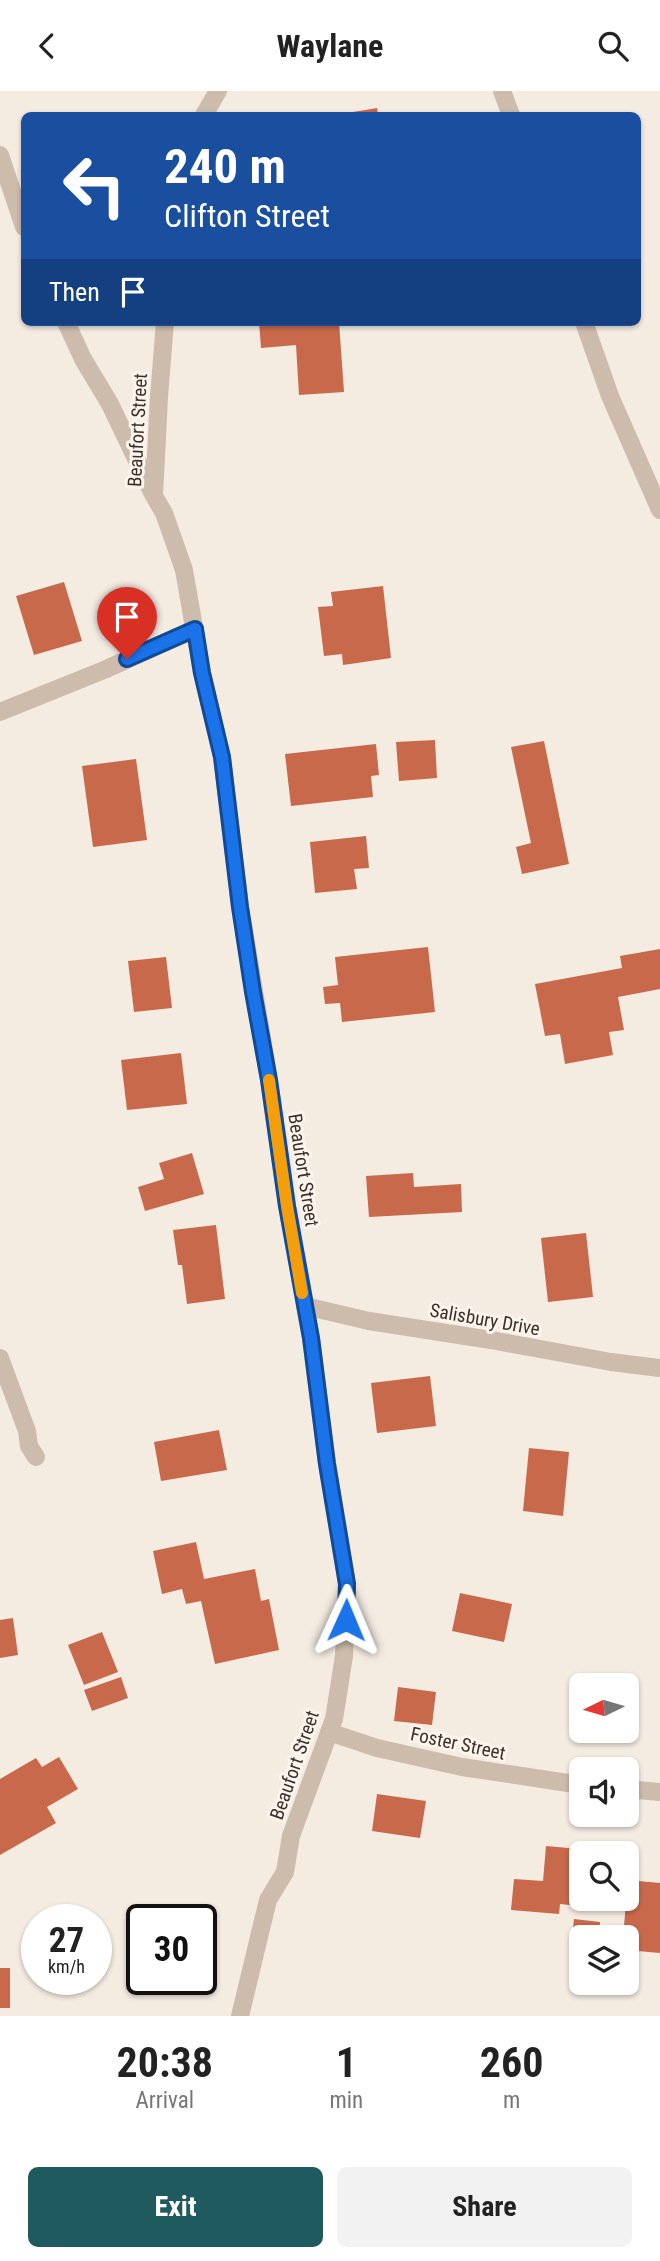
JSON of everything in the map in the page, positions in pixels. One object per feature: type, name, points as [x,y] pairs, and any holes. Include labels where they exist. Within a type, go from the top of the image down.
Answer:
[{"type":"street","points":[[206,112],[218,91]]},
{"type":"street","points":[[502,91],[511,112]]},
{"type":"street","points":[[0,155],[21,218]]},
{"type":"street","points":[[68,326],[83,359],[110,404],[154,496]]},
{"type":"street","name":"Beaufort Street","points":[[165,326],[154,496],[164,513],[184,570],[202,673],[222,757],[242,919],[347,1584],[344,1656],[334,1719],[291,1836],[285,1872],[268,1900],[240,2016]]},
{"type":"street","points":[[585,326],[610,396],[660,510]]},
{"type":"street","points":[[0,712],[195,629]]},
{"type":"street","name":"Salisbury Drive","points":[[305,1306],[369,1321],[660,1368]]},
{"type":"street","points":[[0,1359],[27,1431],[29,1446],[36,1457]]},
{"type":"street","name":"Foster Street","points":[[328,1732],[377,1748],[462,1767],[569,1783]]},
{"type":"street","points":[[639,1790],[660,1792]]},
{"type":"building","points":[[377,108],[378,112],[353,112]]},
{"type":"building","points":[[259,326],[339,326],[344,392],[299,395],[296,345],[261,348]]},
{"type":"building","points":[[64,582],[82,641],[34,655],[16,596]]},
{"type":"building","points":[[383,586],[391,658],[343,665],[342,654],[324,656],[318,607],[333,606],[331,592]]},
{"type":"building","points":[[435,740],[437,778],[399,781],[396,742]]},
{"type":"building","points":[[544,741],[569,864],[522,874],[516,847],[531,843],[511,747]]},
{"type":"building","points":[[376,744],[379,775],[371,776],[373,797],[291,806],[285,754]]},
{"type":"building","points":[[136,759],[147,840],[93,847],[82,766]]},
{"type":"building","points":[[366,836],[369,868],[354,869],[357,889],[315,893],[310,842]]},
{"type":"building","points":[[428,947],[435,1012],[342,1022],[340,1003],[325,1004],[323,987],[338,985],[335,957]]},
{"type":"building","points":[[660,949],[660,989],[618,997],[624,1030],[609,1032],[613,1055],[565,1064],[560,1034],[545,1036],[535,984],[622,968],[620,956]]},
{"type":"building","points":[[166,957],[172,1008],[134,1012],[128,961]]},
{"type":"building","points":[[181,1053],[187,1104],[127,1110],[121,1060]]},
{"type":"building","points":[[192,1153],[204,1194],[145,1211],[138,1187],[164,1179],[159,1163]]},
{"type":"building","points":[[413,1173],[414,1187],[461,1184],[462,1212],[369,1217],[366,1176]]},
{"type":"building","points":[[216,1225],[225,1299],[187,1304],[182,1265],[178,1265],[173,1230]]},
{"type":"building","points":[[586,1233],[593,1297],[548,1302],[541,1238]]},
{"type":"building","points":[[430,1376],[436,1426],[377,1433],[371,1383]]},
{"type":"building","points":[[219,1430],[227,1470],[161,1481],[154,1442]]},
{"type":"building","points":[[529,1448],[569,1452],[563,1516],[523,1511]]},
{"type":"building","points":[[196,1542],[204,1579],[255,1569],[261,1601],[269,1599],[279,1650],[215,1664],[201,1601],[186,1604],[182,1589],[162,1594],[153,1551]]},
{"type":"building","points":[[460,1593],[512,1604],[504,1642],[452,1631]]},
{"type":"building","points":[[13,1618],[18,1655],[0,1658],[0,1620]]},
{"type":"building","points":[[102,1632],[118,1672],[84,1685],[68,1645]]},
{"type":"building","points":[[121,1677],[128,1698],[92,1711],[84,1690]]},
{"type":"building","points":[[398,1687],[436,1692],[432,1725],[394,1721]]},
{"type":"building","points":[[59,1757],[78,1789],[47,1807],[56,1823],[0,1855],[0,1779],[36,1758],[42,1767]]},
{"type":"building","points":[[377,1794],[426,1801],[420,1838],[372,1831]]},
{"type":"building","points":[[546,1846],[569,1848],[569,1905],[560,1904],[559,1914],[511,1910],[514,1879],[543,1881]]},
{"type":"building","points":[[639,1881],[660,1883],[660,1953],[639,1951],[639,1925],[624,1925],[625,1911],[639,1911]]},
{"type":"building","points":[[574,1919],[600,1922],[600,1925],[573,1925]]},
{"type":"building","points":[[0,1968],[10,1968],[10,2008],[0,2008]]},
{"type":"slow traffic","points":[[269,1080],[302,1293]]},
{"type":"route","points":[[127,659],[195,629],[202,673],[222,757],[253,992],[311,1338],[327,1464],[347,1584],[346,1620]]}]
